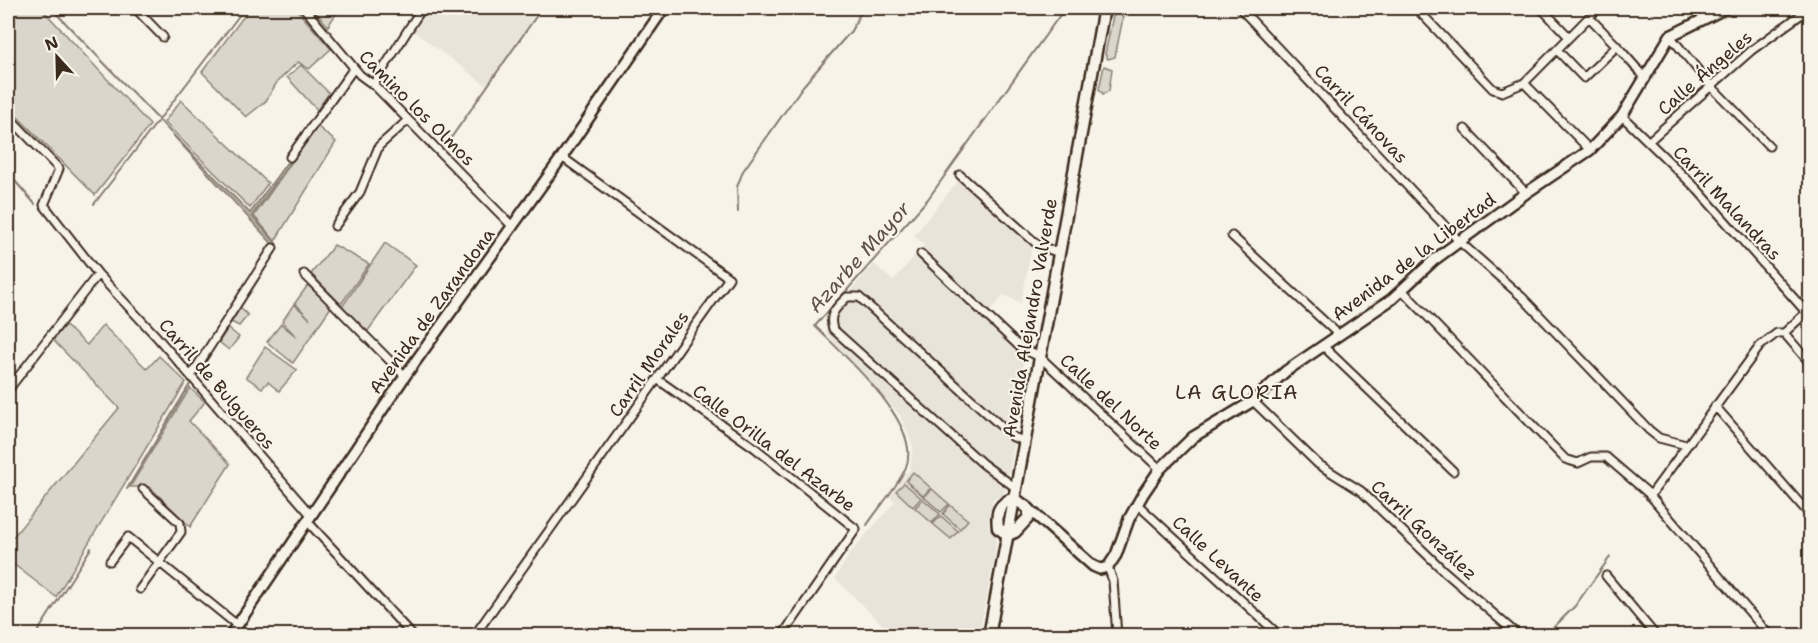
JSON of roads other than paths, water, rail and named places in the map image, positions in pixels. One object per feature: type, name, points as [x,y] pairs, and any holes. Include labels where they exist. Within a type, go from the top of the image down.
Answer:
[{"type":"main road","name":"Avenida Alejandro Valverde","points":[[989,636],[1104,8]]},
{"type":"main road","points":[[1008,535],[1025,524],[1029,517],[1029,509],[1015,493]]},
{"type":"street","points":[[135,8],[163,37]]},
{"type":"street","name":"Camino los Olmos","points":[[304,8],[354,68],[513,227]]},
{"type":"street","points":[[373,85],[422,8]]},
{"type":"street","name":"Avenida de Zarandona","points":[[230,636],[405,376],[513,227],[664,8]]},
{"type":"street","name":"Carril Cánovas","points":[[1240,8],[1460,242],[1522,297],[1648,430],[1659,438],[1686,445]]},
{"type":"street","points":[[1416,8],[1493,89],[1502,92],[1524,83],[1598,8]]},
{"type":"street","points":[[1726,8],[1670,36],[1711,86],[1769,146]]},
{"type":"street","points":[[1543,10],[1569,37]]},
{"type":"street","name":"Calle Ángeles","points":[[1649,141],[1752,50],[1807,11]]},
{"type":"street","points":[[1589,17],[1646,79]]},
{"type":"street","name":"Avenida de la Libertad","points":[[1108,567],[1116,555],[1137,504],[1160,470],[1193,437],[1253,401],[1286,371],[1402,291],[1434,261],[1526,193],[1590,150],[1622,116],[1646,79],[1657,54],[1670,36]]},
{"type":"street","points":[[1557,50],[1584,78],[1617,46]]},
{"type":"street","points":[[290,157],[354,68]]},
{"type":"street","points":[[1524,83],[1590,150]]},
{"type":"street","name":"Carril de Bulgueros","points":[[8,116],[59,169],[44,205],[98,274],[190,376],[309,518],[413,636]]},
{"type":"street","name":"Carril Malandras","points":[[1622,116],[1696,188],[1808,311]]},
{"type":"street","points":[[335,226],[360,192],[379,146],[408,120]]},
{"type":"street","points":[[1466,129],[1526,193]]},
{"type":"street","name":"Carril Morales","points":[[474,636],[729,278],[562,157]]},
{"type":"street","points":[[960,176],[1038,245],[1059,253]]},
{"type":"street","points":[[1232,236],[1339,335]]},
{"type":"street","points":[[190,376],[273,248]]},
{"type":"street","name":"Calle del Norte","points":[[921,254],[1021,348],[1040,357],[1160,470]]},
{"type":"street","points":[[8,390],[98,274]]},
{"type":"street","points":[[304,274],[405,376]]},
{"type":"street","points":[[1402,291],[1565,459],[1578,463],[1592,457],[1605,457],[1650,496],[1770,636]]},
{"type":"street","points":[[1015,493],[834,329],[830,320],[833,310],[847,297],[859,297],[1014,437],[1025,441]]},
{"type":"street","points":[[1650,496],[1760,346],[1777,333],[1784,333],[1808,311]]},
{"type":"street","points":[[1784,333],[1810,363]]},
{"type":"street","points":[[1323,346],[1453,471]]},
{"type":"street","name":"Calle Orilla del Azarbe","points":[[657,379],[755,448],[856,529],[782,636]]},
{"type":"street","name":"Carril González","points":[[1253,401],[1318,464],[1361,490],[1444,571],[1519,636]]},
{"type":"street","points":[[1715,406],[1810,515]]},
{"type":"street","points":[[140,589],[181,532],[180,523],[143,489]]},
{"type":"street","name":"Calle Levante","points":[[1137,504],[1280,636]]},
{"type":"street","points":[[1029,509],[1093,566],[1100,569],[1108,567],[1113,581],[1117,636]]},
{"type":"street","points":[[1025,524],[1042,520]]},
{"type":"street","points":[[110,561],[128,537],[237,625]]},
{"type":"street","points":[[1606,576],[1656,636]]},
{"type":"waterway","points":[[51,8],[159,120]]},
{"type":"waterway","points":[[94,204],[245,8]]},
{"type":"waterway","points":[[446,145],[542,8]]},
{"type":"waterway","points":[[738,212],[737,187],[743,171],[803,86],[851,31],[863,8]]},
{"type":"waterway","name":"Azarbe Mayor","points":[[867,525],[903,474],[908,449],[903,430],[877,391],[815,326],[928,199],[1065,8]]},
{"type":"waterway","points":[[8,173],[35,204]]},
{"type":"waterway","points":[[127,489],[190,384]]},
{"type":"waterway","points":[[35,636],[91,548]]},
{"type":"waterway","points":[[1545,636],[1575,606],[1610,557]]},
{"type":"district","name":"LA GLORIA","points":[[1237,392]]}]
